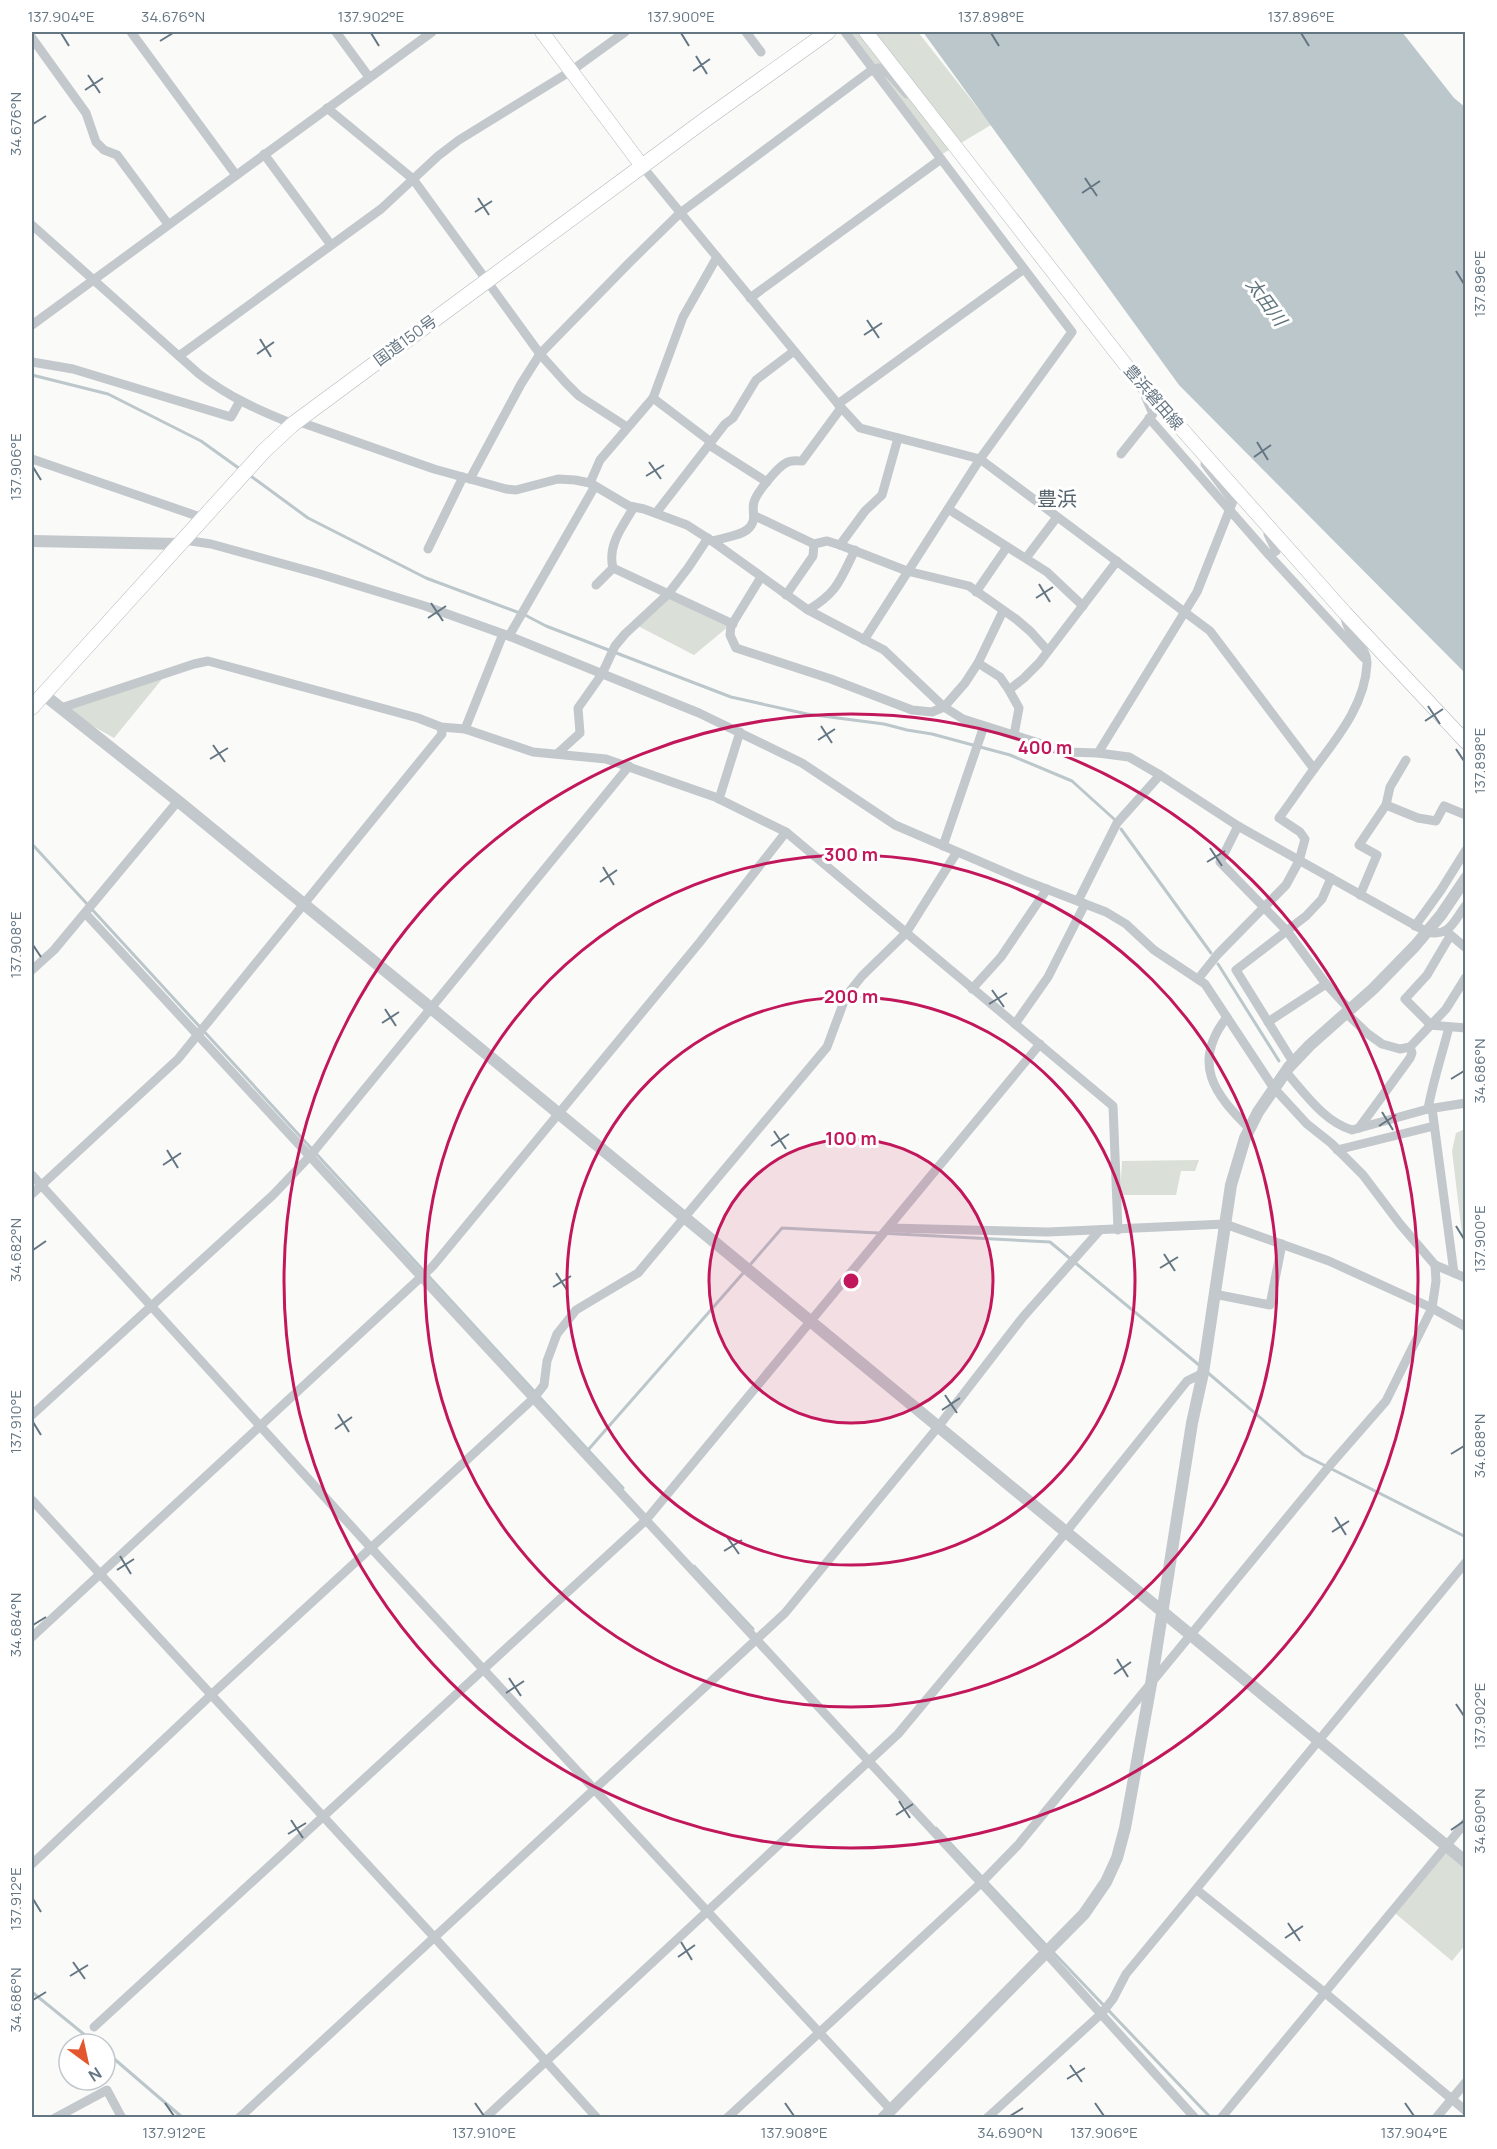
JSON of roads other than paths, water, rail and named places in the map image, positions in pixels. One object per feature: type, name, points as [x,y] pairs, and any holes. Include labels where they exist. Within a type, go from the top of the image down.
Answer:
[{"type":"highway","name":"国道150号","points":[[32,706],[264,451],[295,423],[642,166],[828,32]]},
{"type":"main road","points":[[542,32],[642,166]]},
{"type":"main road","name":"豊浜磐田線","points":[[866,32],[1136,378],[1345,613],[1466,742]]},
{"type":"street","points":[[131,32],[236,175]]},
{"type":"street","points":[[336,32],[369,77]]},
{"type":"street","points":[[32,325],[432,32]]},
{"type":"street","points":[[179,356],[381,209],[438,156],[459,140],[570,71],[625,32]]},
{"type":"street","points":[[746,32],[761,52]]},
{"type":"street","points":[[845,32],[1072,332],[980,459],[864,640]]},
{"type":"street","points":[[32,38],[86,113],[96,142],[104,150],[117,156],[168,224]]},
{"type":"street","points":[[428,549],[466,478],[540,354],[680,213],[873,69],[879,68],[890,75],[913,100],[928,109]]},
{"type":"street","points":[[327,108],[413,179],[540,354],[579,396],[627,427]]},
{"type":"street","points":[[264,154],[331,245]]},
{"type":"street","points":[[750,298],[941,159]]},
{"type":"street","points":[[642,166],[839,406],[861,428],[980,459],[1185,612],[1210,631],[1314,769]]},
{"type":"street","points":[[32,225],[222,392],[295,423],[466,478],[516,490],[558,479],[593,484],[629,506],[687,525],[808,610],[884,650],[944,707],[963,719],[1067,752],[1129,757],[1238,826],[1299,861],[1427,932],[1448,934],[1466,948]]},
{"type":"street","points":[[465,729],[506,635],[593,484],[600,460],[653,398],[683,317],[717,257]]},
{"type":"street","points":[[556,754],[580,733],[578,708],[602,674],[615,646],[668,594],[710,540],[747,530],[755,516],[754,503],[767,482],[783,464],[790,461],[802,461],[839,406],[1024,269]]},
{"type":"street","points":[[656,513],[725,424],[734,418],[756,380],[794,351]]},
{"type":"street","points":[[32,362],[73,369],[231,417],[240,401]]},
{"type":"street","points":[[1121,454],[1153,411],[1136,378]]},
{"type":"street","points":[[653,398],[710,443],[767,482]]},
{"type":"street","points":[[1149,418],[1269,555],[1368,662]]},
{"type":"street","points":[[840,545],[865,512],[882,495],[898,438]]},
{"type":"street","points":[[1098,753],[1197,592],[1233,501],[1202,459],[1197,446]]},
{"type":"street","points":[[32,459],[203,518]]},
{"type":"street","points":[[634,507],[611,548],[610,558],[613,568],[733,624]]},
{"type":"street","points":[[948,509],[1047,572],[1083,606]]},
{"type":"street","points":[[755,516],[814,544],[826,542],[840,545],[907,571],[969,586],[1031,632],[1048,651]]},
{"type":"street","points":[[1026,558],[1057,517]]},
{"type":"street","points":[[1269,528],[1268,534],[1276,551],[1269,555]]},
{"type":"street","points":[[32,541],[211,544],[425,606],[506,635],[699,713],[802,763],[895,825],[1106,912],[1126,924],[1154,950],[1198,979],[1213,994],[1273,1087],[1307,1124],[1363,1175],[1435,1265],[1466,1278]]},
{"type":"street","points":[[786,595],[813,555],[814,544]]},
{"type":"street","points":[[976,592],[1007,547]]},
{"type":"street","points":[[808,610],[834,591],[855,550]]},
{"type":"street","points":[[1009,690],[1024,678],[1048,651],[1117,561]]},
{"type":"street","points":[[596,585],[613,568]]},
{"type":"street","points":[[760,577],[733,624],[730,635],[736,648],[831,679],[912,710],[932,712],[944,707],[978,663],[1003,611]]},
{"type":"street","points":[[1198,979],[1218,954],[1286,885],[1299,861],[1305,839],[1300,832],[1279,818],[1340,735],[1352,715],[1364,685],[1368,662],[1366,653],[1345,620],[1345,613]]},
{"type":"street","points":[[61,708],[208,661],[418,718],[441,727],[465,729],[533,752],[606,759],[718,799],[786,832],[1113,1106],[1118,1230]]},
{"type":"street","points":[[978,663],[1000,677],[1019,708],[1014,735]]},
{"type":"street","points":[[43,694],[305,905],[1466,1862]]},
{"type":"street","points":[[943,846],[984,726]]},
{"type":"street","points":[[32,1194],[178,1059],[442,734],[441,727]]},
{"type":"street","points":[[718,799],[740,732]]},
{"type":"street","points":[[1360,895],[1377,855],[1359,845],[1386,805],[1390,787],[1406,760]]},
{"type":"street","points":[[32,1415],[273,1195],[310,1156],[432,1010],[629,766]]},
{"type":"street","points":[[1015,1024],[1048,977],[1117,823],[1160,775]]},
{"type":"street","points":[[32,970],[54,950],[178,801]]},
{"type":"street","points":[[1386,805],[1418,818],[1436,821],[1444,806],[1466,814]]},
{"type":"street","points":[[1238,826],[1220,862],[1287,931],[1348,1012],[1368,1034],[1382,1044],[1400,1049],[1410,1047],[1446,1009],[1466,977]]},
{"type":"street","points":[[32,1638],[99,1573],[421,1278],[559,1115],[786,832]]},
{"type":"street","points":[[1415,926],[1466,850]]},
{"type":"street","points":[[32,1864],[211,1695],[534,1398],[544,1385],[547,1361],[557,1334],[576,1310],[638,1273],[827,1047],[846,996],[862,976],[906,933],[957,852]]},
{"type":"street","points":[[32,1175],[372,1549],[819,2031],[887,2114],[1084,1914],[1106,1882],[1117,1858],[1125,1828],[1151,1684],[1192,1423],[1203,1373],[1231,1185],[1250,1129],[1273,1087],[1289,1067],[1310,1045],[1373,989],[1427,932],[1466,878]]},
{"type":"street","points":[[1331,879],[1322,899],[1305,916],[1236,970],[1268,1022],[1289,1067],[1328,1117],[1342,1128],[1352,1130],[1465,1102]]},
{"type":"street","points":[[972,989],[1001,957],[1047,889]]},
{"type":"street","points":[[1466,905],[1427,975],[1405,999],[1430,1024],[1466,1028]]},
{"type":"street","points":[[85,913],[1046,1953],[1195,2118]]},
{"type":"street","points":[[1268,1022],[1326,984]]},
{"type":"street","points":[[1227,1017],[1216,1031],[1209,1049],[1208,1064],[1211,1079],[1219,1095],[1233,1113],[1250,1129]]},
{"type":"street","points":[[1449,1027],[1434,1077],[1430,1109],[1454,1273]]},
{"type":"street","points":[[94,2026],[646,1520],[1040,1044]]},
{"type":"street","points":[[1359,1128],[1410,1058],[1412,1053],[1410,1047]]},
{"type":"street","points":[[1337,1150],[1434,1126]]},
{"type":"street","points":[[890,1228],[1048,1232],[1225,1224],[1329,1261],[1432,1308],[1466,1328]]},
{"type":"street","points":[[240,2118],[785,1613],[938,1427],[1023,1317],[1100,1230]]},
{"type":"street","points":[[1214,1294],[1270,1305],[1282,1244]]},
{"type":"street","points":[[727,2118],[981,1883],[1018,1845],[1386,1401],[1432,1308],[1436,1281],[1435,1265]]},
{"type":"street","points":[[485,2118],[898,1734],[1066,1532],[1187,1381],[1203,1373]]},
{"type":"street","points":[[32,1500],[435,1938],[597,2118]]},
{"type":"street","points":[[987,2118],[1101,2014],[1113,1999],[1126,1974],[1466,1562]]},
{"type":"street","points":[[1221,2118],[1466,1822]]},
{"type":"street","points":[[1197,1890],[1324,1992],[1466,2111]]},
{"type":"street","points":[[1436,2118],[1466,2082]]},
{"type":"street","points":[[55,2118],[107,2090],[122,2118]]},
{"type":"water","name":"太田川","points":[[923,32],[1402,32],[1454,98],[1465,107],[1465,673],[1179,385]]},
{"type":"waterway","points":[[32,375],[108,394],[201,441],[240,469]]},
{"type":"waterway","points":[[248,474],[308,518],[426,578],[525,615],[546,626],[731,697],[807,714],[884,724],[1010,755],[1072,781],[1114,819]]},
{"type":"waterway","points":[[1121,829],[1211,953]]},
{"type":"waterway","points":[[32,844],[623,1488]]},
{"type":"waterway","points":[[1218,964],[1279,1061]]},
{"type":"waterway","points":[[749,1266],[782,1228],[1050,1242],[1199,1365]]},
{"type":"waterway","points":[[588,1450],[745,1271]]},
{"type":"waterway","points":[[1207,1372],[1304,1455],[1466,1537]]},
{"type":"waterway","points":[[694,1566],[753,1629]]},
{"type":"waterway","points":[[936,1828],[1047,1946]]},
{"type":"waterway","points":[[1051,1950],[1211,2118]]},
{"type":"waterway","points":[[32,1992],[81,2032]]},
{"type":"waterway","points":[[117,2061],[183,2118]]},
{"type":"district","name":"豊浜","points":[[1057,499]]}]
